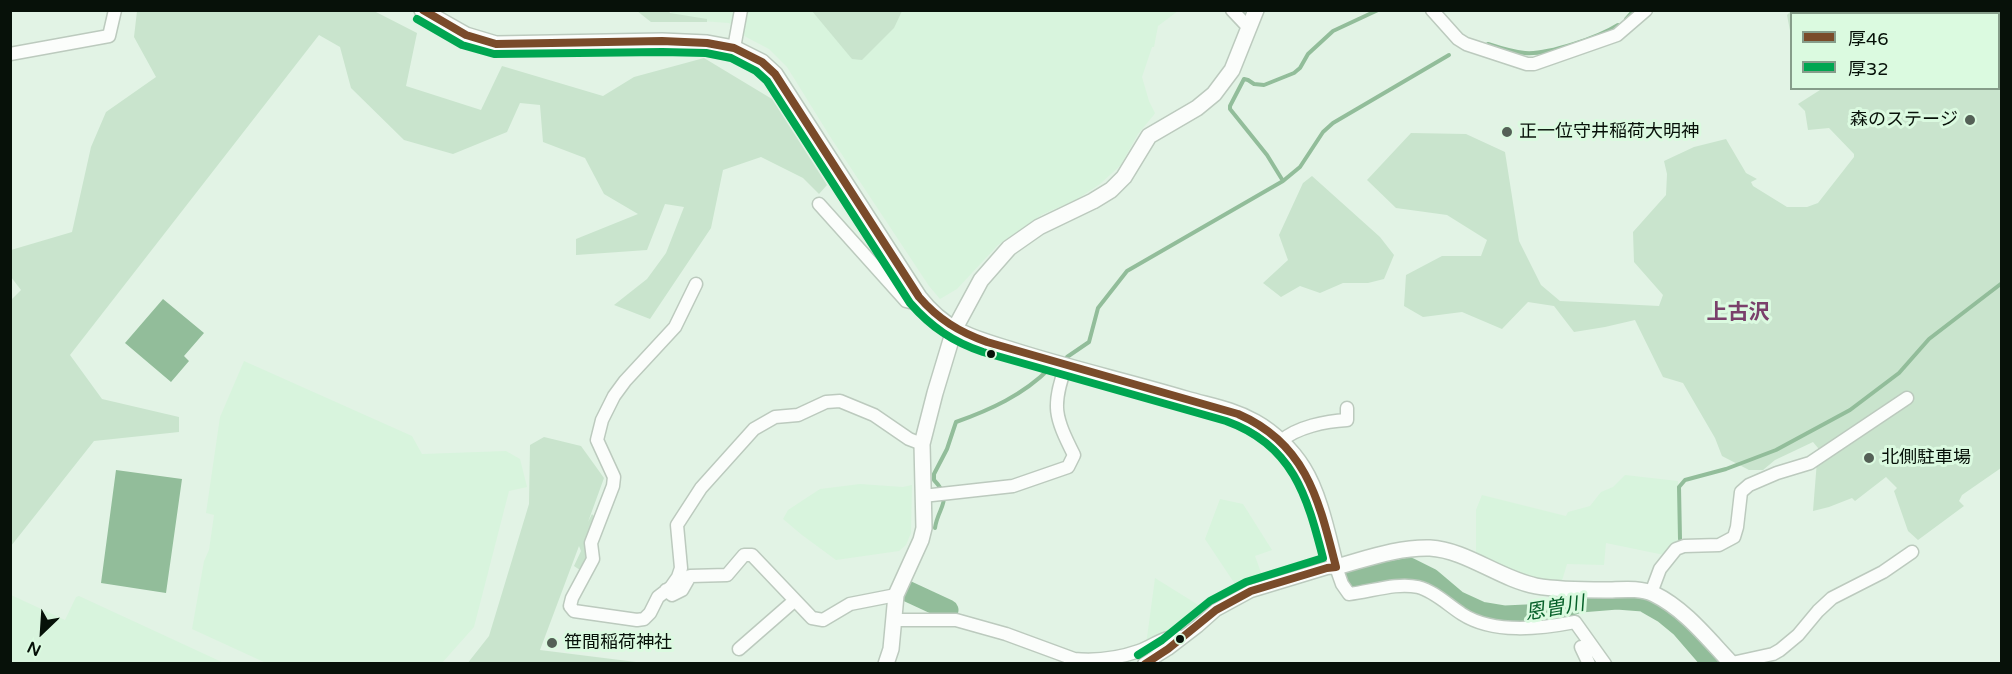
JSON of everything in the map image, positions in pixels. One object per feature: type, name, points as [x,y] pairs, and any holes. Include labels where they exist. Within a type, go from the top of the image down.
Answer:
[{"type":"street","points":[[10,54],[109,36],[115,10]]},
{"type":"street","points":[[422,10],[466,35],[496,44],[662,41],[707,43],[734,48],[762,62],[775,74],[930,312],[954,330],[1017,352],[1221,407],[1257,423],[1281,441],[1304,469],[1322,512],[1342,584],[1349,594],[1401,586],[1417,587],[1430,592],[1463,615],[1479,623],[1495,627],[1554,626],[1575,622],[1605,663]]},
{"type":"street","points":[[734,48],[741,10]]},
{"type":"street","points":[[1232,10],[1249,28]]},
{"type":"street","points":[[886,663],[891,649],[896,595],[921,540],[937,494],[922,444],[954,330],[981,280],[1009,248],[1039,226],[1111,190],[1124,177],[1149,136],[1197,108],[1214,94],[1232,70],[1256,10]]},
{"type":"street","points":[[1432,10],[1458,39],[1466,44],[1527,64],[1552,59],[1617,34],[1646,10]]},
{"type":"street","points":[[819,204],[906,301],[926,306]]},
{"type":"street","points":[[691,290],[675,327],[625,381],[614,396],[602,420],[597,440],[614,477],[614,486],[591,543],[592,559],[572,598],[570,606],[574,611],[644,619],[650,613],[658,597],[671,587],[678,577],[681,568],[677,525],[701,488],[754,429],[775,417],[798,415],[826,402],[840,401],[874,415],[909,439],[922,444]]},
{"type":"street","points":[[937,494],[1013,486],[1068,467],[1074,455],[1062,431],[1055,404],[1066,366]]},
{"type":"street","points":[[1651,593],[1660,569],[1676,549],[1684,546],[1719,545],[1734,537],[1740,492],[1749,485],[1810,463],[1906,398]]},
{"type":"street","points":[[1281,441],[1293,433],[1335,421],[1347,420],[1347,408]]},
{"type":"street","points":[[1144,663],[1168,649],[1216,610],[1251,591],[1326,568],[1406,550],[1430,548],[1452,552],[1513,579],[1535,585],[1562,590],[1630,590],[1651,593],[1678,609],[1732,663],[1773,654],[1780,650],[1798,635],[1832,598],[1882,572],[1912,552]]},
{"type":"street","points":[[666,590],[672,595],[682,590],[690,576],[727,575],[744,555],[752,555],[812,618],[823,620],[850,604],[896,595]]},
{"type":"street","points":[[739,649],[794,601]]},
{"type":"street","points":[[894,620],[956,620],[1083,660],[1115,658],[1142,650],[1167,637],[1183,637]]},
{"type":"street","points":[[1581,647],[1589,663]]},
{"type":"shaded area","points":[[137,11],[374,11],[417,33],[406,86],[481,110],[502,66],[603,96],[634,77],[704,58],[772,99],[827,185],[819,194],[803,178],[761,157],[723,170],[711,228],[650,319],[614,305],[647,279],[666,253],[684,207],[665,204],[647,250],[576,255],[576,239],[638,214],[604,194],[585,158],[543,142],[540,105],[520,103],[507,132],[453,154],[404,140],[351,88],[340,47],[319,35],[70,355],[102,399],[179,417],[179,432],[94,441],[11,546],[10,301],[21,290],[11,277],[11,250],[72,232],[91,147],[106,112],[156,77],[134,37]]},
{"type":"shaded area","points":[[637,11],[669,11],[707,19],[707,22],[651,22]]},
{"type":"shaded area","points":[[671,11],[1178,11],[1158,26],[1154,47],[1152,47],[1142,77],[1155,113],[1138,134],[1121,165],[1100,184],[1076,200],[1043,214],[998,245],[957,289],[940,299],[929,286],[831,138],[787,67],[769,49],[746,37],[729,23],[673,19]]},
{"type":"shaded area","points":[[812,11],[902,11],[894,28],[862,60],[852,59]]},
{"type":"shaded area","points":[[2001,11],[2001,468],[1962,495],[1959,501],[1964,506],[1918,540],[1908,531],[1894,491],[1897,488],[1886,477],[1855,501],[1852,498],[1813,511],[1818,448],[1813,442],[1775,460],[1763,470],[1749,470],[1722,456],[1715,438],[1683,383],[1663,377],[1635,320],[1574,332],[1554,306],[1528,302],[1502,329],[1462,312],[1423,317],[1404,306],[1406,275],[1442,256],[1481,256],[1487,240],[1447,215],[1396,208],[1367,180],[1411,133],[1466,134],[1505,152],[1519,241],[1541,285],[1560,301],[1659,306],[1663,295],[1634,262],[1633,232],[1666,195],[1667,174],[1664,161],[1694,147],[1726,139],[1746,173],[1757,179],[1751,182],[1753,186],[1787,207],[1807,207],[1818,203],[1854,157],[1854,154],[1829,128],[1808,130],[1805,111],[1798,104],[1820,90],[2000,90],[2000,12],[1790,12]]},
{"type":"shaded area","points":[[1790,12],[1790,31],[1787,15]]},
{"type":"shaded area","points":[[1312,176],[1380,237],[1394,255],[1384,279],[1368,283],[1343,283],[1320,293],[1300,286],[1281,297],[1263,283],[1288,260],[1279,235],[1303,183]]},
{"type":"shaded area","points":[[163,299],[204,333],[184,356],[189,361],[171,382],[125,343]]},
{"type":"shaded area","points":[[244,361],[412,436],[422,454],[506,451],[520,459],[527,487],[509,491],[474,627],[442,663],[266,663],[192,629],[214,515],[206,513],[220,417]]},
{"type":"shaded area","points":[[544,437],[581,446],[604,478],[588,522],[592,514],[597,520],[590,557],[583,572],[574,566],[581,551],[579,546],[540,650],[644,663],[467,664],[489,636],[529,504],[530,445]]},
{"type":"shaded area","points":[[116,470],[182,479],[166,593],[101,583]]},
{"type":"shaded area","points":[[1625,475],[1678,481],[1680,543],[1664,555],[1606,543],[1604,565],[1567,564],[1561,584],[1536,581],[1476,557],[1476,510],[1482,495],[1566,516],[1568,512],[1590,506],[1601,492],[1613,487]]},
{"type":"shaded area","points":[[860,484],[903,487],[912,485],[911,533],[906,545],[899,551],[836,560],[783,519],[788,510],[820,489]]},
{"type":"shaded area","points":[[1220,499],[1243,504],[1272,550],[1255,556],[1264,581],[1239,590],[1205,539]]},
{"type":"shaded area","points":[[1155,578],[1208,611],[1192,622],[1146,645]]},
{"type":"shaded area","points":[[11,595],[65,620],[76,597],[79,596],[224,663],[11,663]]},
{"type":"waterway","points":[[1283,181],[1267,155],[1230,109],[1244,79],[1254,84],[1264,85],[1294,73],[1300,68],[1308,54],[1333,31],[1378,10]]},
{"type":"waterway","points":[[1626,19],[1634,10]]},
{"type":"waterway","points":[[1488,44],[1506,50],[1535,53],[1586,40],[1618,25]]},
{"type":"waterway","points":[[1067,357],[1089,342],[1098,308],[1127,271],[1283,181],[1300,167],[1323,132],[1333,123],[1449,55]]},
{"type":"waterway","points":[[1680,539],[1679,487],[1685,480],[1726,469],[1776,450],[1850,410],[1899,373],[1929,339],[2002,283]]},
{"type":"waterway","points":[[935,528],[944,499],[940,487],[934,480],[934,474],[947,449],[956,422],[1006,401],[1028,387],[1049,369]]},
{"type":"waterway","name":"恩曽川","points":[[1352,579],[1409,568],[1431,579],[1457,601],[1481,612],[1505,616],[1547,614],[1580,602],[1617,599],[1643,601],[1664,613],[1681,627],[1713,664]]},
{"type":"waterway","name":"恩曽川","points":[[907,591],[948,610]]},
{"type":"transit line","name":"厚46","points":[[423,10],[466,35],[496,44],[662,41],[707,43],[734,48],[762,62],[775,74],[919,297],[941,318],[967,334],[987,342],[1238,414],[1261,426],[1280,441],[1295,458],[1316,497],[1336,567],[1251,591],[1216,610],[1168,649],[1145,664]]},
{"type":"transit line","name":"厚32","points":[[417,19],[462,45],[494,54],[662,52],[706,53],[731,58],[756,71],[767,81],[910,303],[943,333],[983,352],[1226,421],[1249,431],[1267,444],[1294,475],[1311,514],[1323,558],[1246,582],[1210,601],[1162,640],[1138,655]]},
{"type":"place","name":"森のステージ","points":[[1970,120]]},
{"type":"place","name":"正一位守井稲荷大明神","points":[[1507,132]]},
{"type":"place","name":"北側駐車場","points":[[1869,458]]},
{"type":"place","name":"笹間稲荷神社","points":[[552,643]]},
{"type":"district","name":"上古沢","points":[[1738,313]]}]
